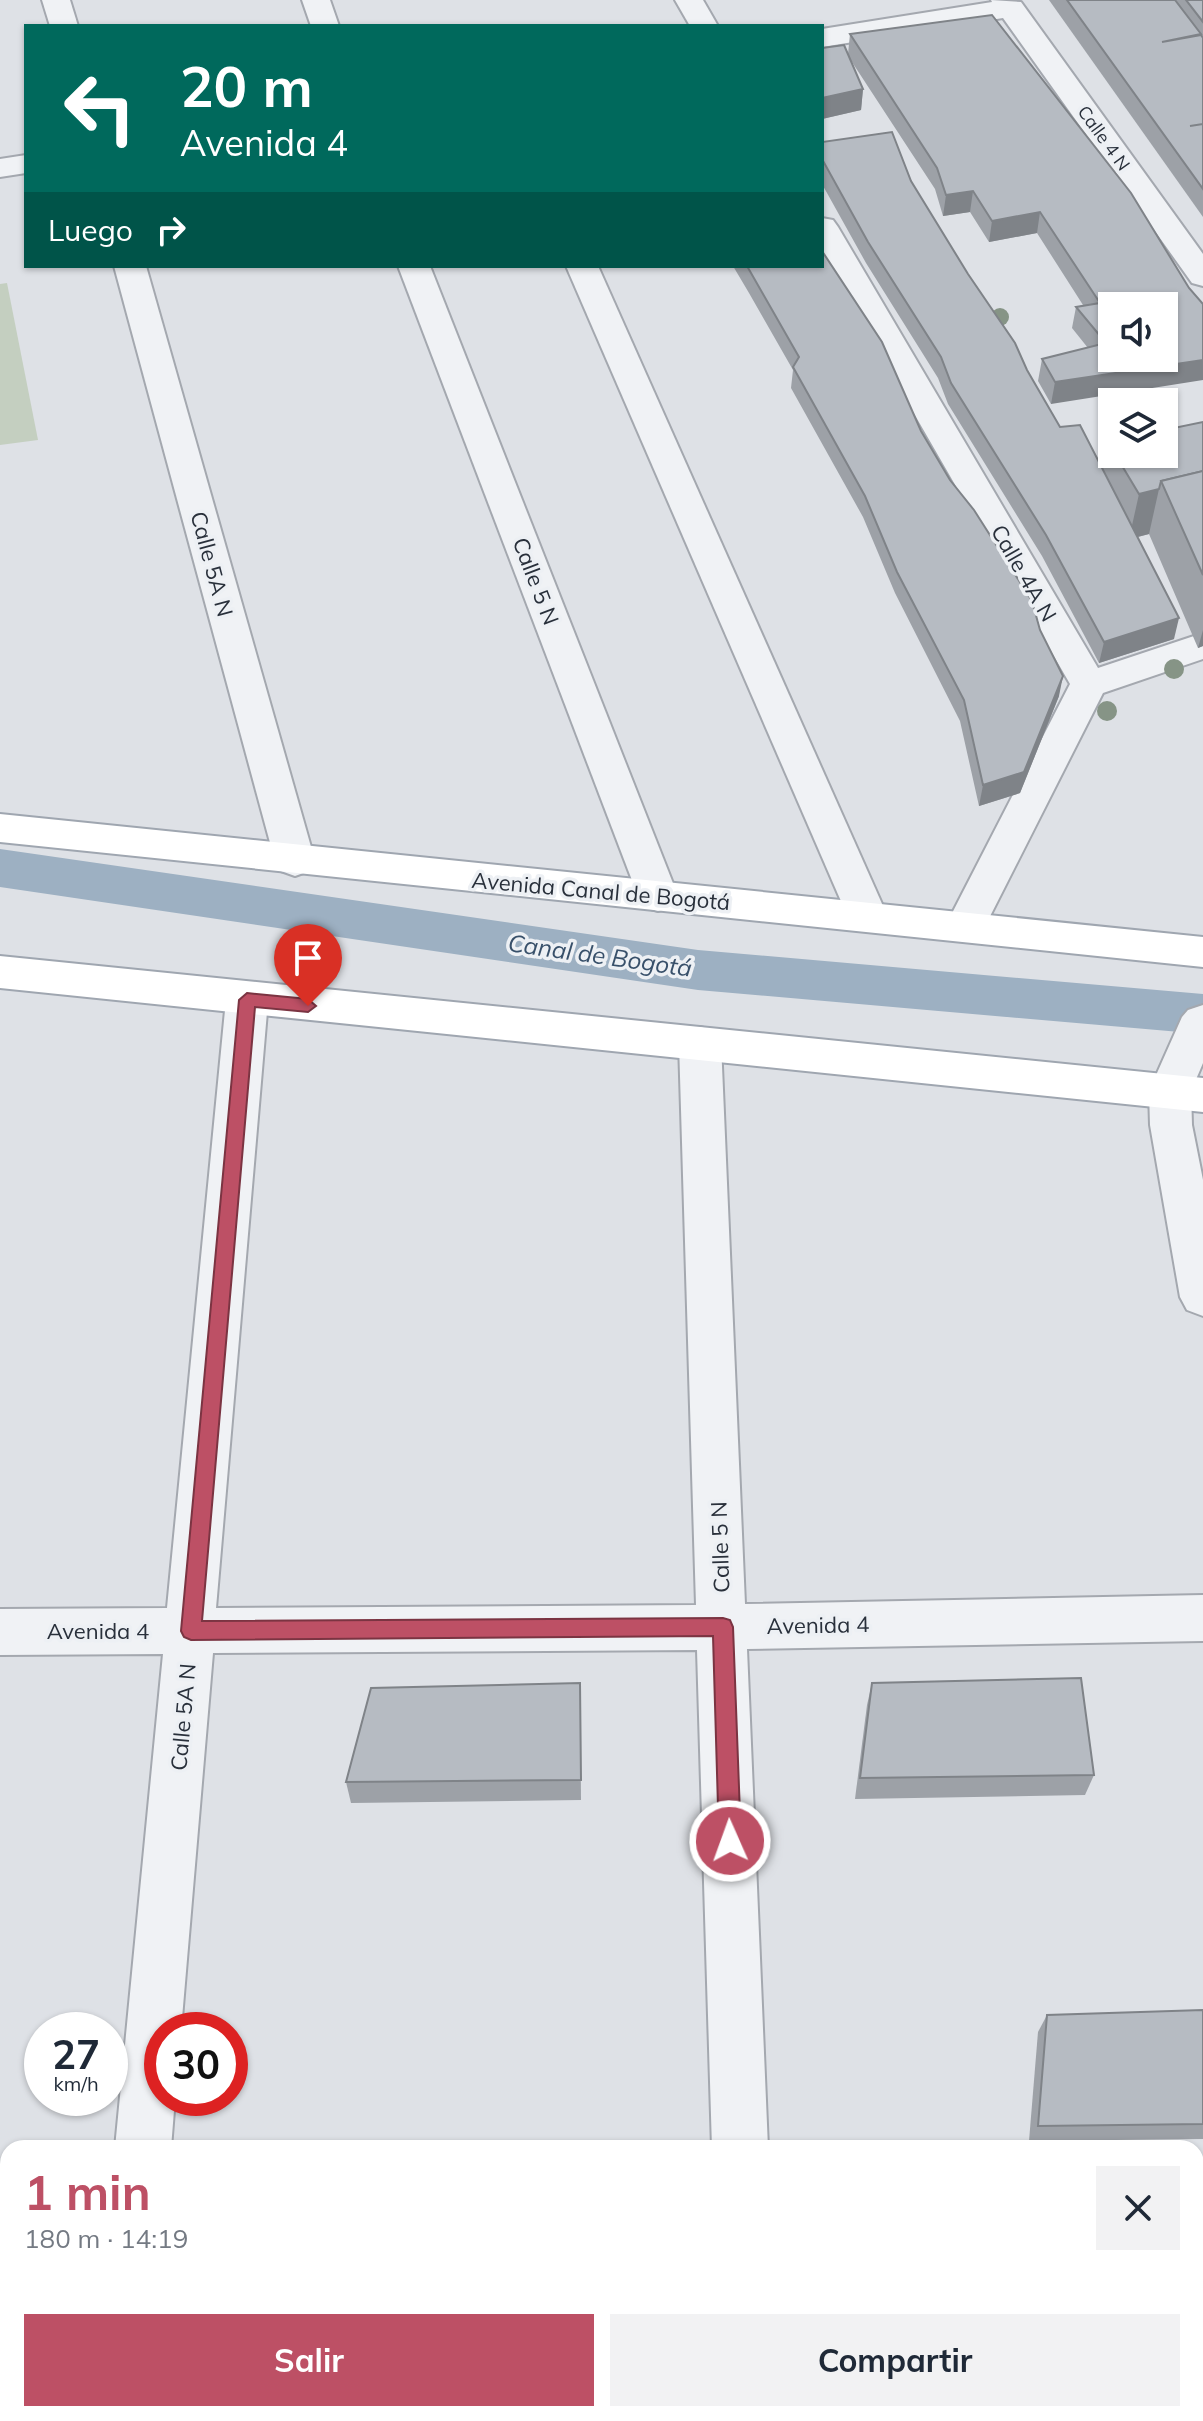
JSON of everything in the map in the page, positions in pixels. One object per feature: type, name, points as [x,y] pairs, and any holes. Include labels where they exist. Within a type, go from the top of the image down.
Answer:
[{"type":"main road","name":"Avenida Canal de Bogotá","points":[[0,828],[295,861],[867,915],[1203,952]]},
{"type":"main road","points":[[0,972],[247,1000],[1187,1093]]},
{"type":"street","points":[[56,0],[63,24]]},
{"type":"street","points":[[316,0],[324,24]]},
{"type":"street","points":[[689,0],[703,24]]},
{"type":"street","points":[[824,38],[1008,4]]},
{"type":"street","name":"Calle 4 N","points":[[1008,4],[1203,276]]},
{"type":"street","points":[[0,168],[24,164]]},
{"type":"street","name":"Calle 4A N","points":[[824,230],[1089,684]]},
{"type":"street","name":"Calle 5A N","points":[[131,268],[295,861]]},
{"type":"street","name":"Calle 5 N","points":[[415,268],[658,896]]},
{"type":"street","points":[[583,268],[867,915]]},
{"type":"street","points":[[966,925],[1089,684],[1203,646]]},
{"type":"street","name":"Calle 5A N","points":[[144,2140],[247,1000]]},
{"type":"street","points":[[1201,1037],[1187,1093],[1171,1125],[1203,1297]]},
{"type":"street","name":"Calle 5 N","points":[[700,1043],[740,2140]]},
{"type":"street","name":"Avenida 4","points":[[0,1632],[723,1627],[1203,1618]]},
{"type":"green space","points":[[7,283],[38,440],[0,445],[0,284]]},
{"type":"building","points":[[1067,0],[1175,0],[1201,34],[1162,42],[1201,35],[1203,38],[1203,189]]},
{"type":"building","points":[[1186,0],[1203,0],[1203,22]]},
{"type":"building","points":[[992,15],[1131,193],[1189,288],[1203,304],[1203,360],[1178,364],[1178,292],[1098,292],[1098,300],[1040,212],[992,221],[973,191],[946,195],[937,168],[850,34]]},
{"type":"building","points":[[844,45],[863,89],[824,98],[824,48]]},
{"type":"building","points":[[892,132],[911,181],[1015,343],[1060,427],[1080,425],[1098,460],[1098,468],[1102,468],[1179,618],[1104,642],[1046,535],[951,383],[941,357],[868,242],[824,163],[824,142]]},
{"type":"building","points":[[824,254],[882,342],[921,431],[950,480],[974,510],[1032,601],[1040,630],[1063,676],[1024,772],[983,785],[964,700],[897,572],[865,496],[793,367],[799,357],[748,268],[824,268]]},
{"type":"building","points":[[1098,303],[1098,333],[1076,307]]},
{"type":"building","points":[[1098,345],[1098,372],[1122,372],[1055,382],[1042,359]]},
{"type":"building","points":[[1203,422],[1203,471],[1161,481],[1159,489],[1139,494],[1123,468],[1178,468],[1178,427]]},
{"type":"building","points":[[1203,471],[1203,575],[1161,481]]},
{"type":"building","points":[[1081,1678],[1094,1775],[860,1778],[872,1683]]},
{"type":"building","points":[[580,1683],[581,1780],[346,1782],[371,1688]]},
{"type":"building","points":[[1203,2010],[1203,2124],[1038,2126],[1047,2015]]},
{"type":"waterway","name":"Canal de Bogotá","points":[[0,868],[698,970],[1203,1014]]},
{"type":"route","points":[[308,1006],[247,1000],[191,1631],[723,1627],[730,1841]]}]
